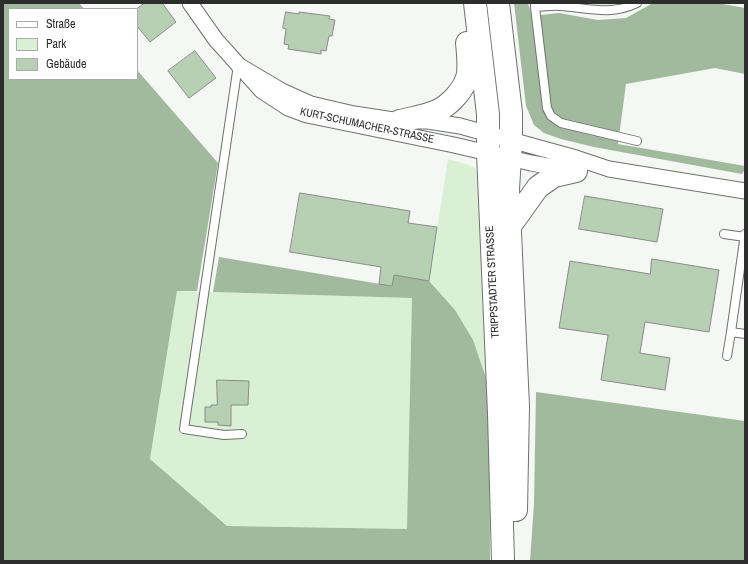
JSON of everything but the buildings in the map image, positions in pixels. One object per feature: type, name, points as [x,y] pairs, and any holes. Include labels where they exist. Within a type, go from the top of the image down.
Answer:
[{"type":"main road","points":[[400,121],[436,112],[451,102],[462,88],[468,75],[468,51],[463,13],[469,3]]},
{"type":"main road","name":"TRIPPSTADTER STRASSE","points":[[475,3],[488,114],[503,561]]},
{"type":"main road","name":"TRIPPSTADTER STRASSE","points":[[498,3],[511,113],[508,189],[518,406],[515,561]]},
{"type":"main road","points":[[510,226],[538,187],[554,176],[576,171]]},
{"type":"street","name":"KURT-SCHUMACHER-STRASSE","points":[[190,3],[216,40],[262,91],[288,108],[307,116],[488,143]]},
{"type":"street","name":"KURT-SCHUMACHER-STRASSE","points":[[238,65],[282,91],[311,104],[354,114],[400,121],[428,121],[460,126],[488,143]]},
{"type":"street","points":[[488,143],[510,149],[576,158],[609,169],[745,191]]},
{"type":"street","points":[[510,149],[531,163],[576,171],[609,169]]},
{"type":"lane","points":[[636,141],[561,123],[551,116],[547,108],[535,5],[610,11],[625,9],[637,3]]},
{"type":"lane","points":[[238,65],[184,429],[224,435],[242,434]]},
{"type":"lane","points":[[724,234],[745,237]]},
{"type":"lane","points":[[728,356],[745,234]]},
{"type":"lane","points":[[731,332],[745,334]]},
{"type":"green space","points":[[3,3],[79,3],[83,8],[8,8],[8,80],[138,80],[138,71],[218,163],[197,291],[177,291],[150,459],[227,526],[407,529],[412,298],[213,292],[219,257],[392,286],[394,275],[429,281],[455,310],[473,340],[489,387],[490,561],[3,561]]},
{"type":"green space","points":[[514,3],[528,3],[532,16],[559,13],[598,20],[626,18],[653,3],[717,3],[745,8],[745,74],[715,68],[626,84],[618,144],[745,166],[742,174],[594,147],[544,133],[534,125],[526,106]]},
{"type":"green space","points":[[583,3],[629,3],[614,7]]},
{"type":"green space","points":[[448,159],[475,168],[480,179],[489,387],[429,281]]},
{"type":"green space","points":[[177,291],[412,298],[408,529],[227,526],[150,459]]},
{"type":"green space","points":[[536,392],[745,421],[745,561],[530,561],[534,504]]}]
